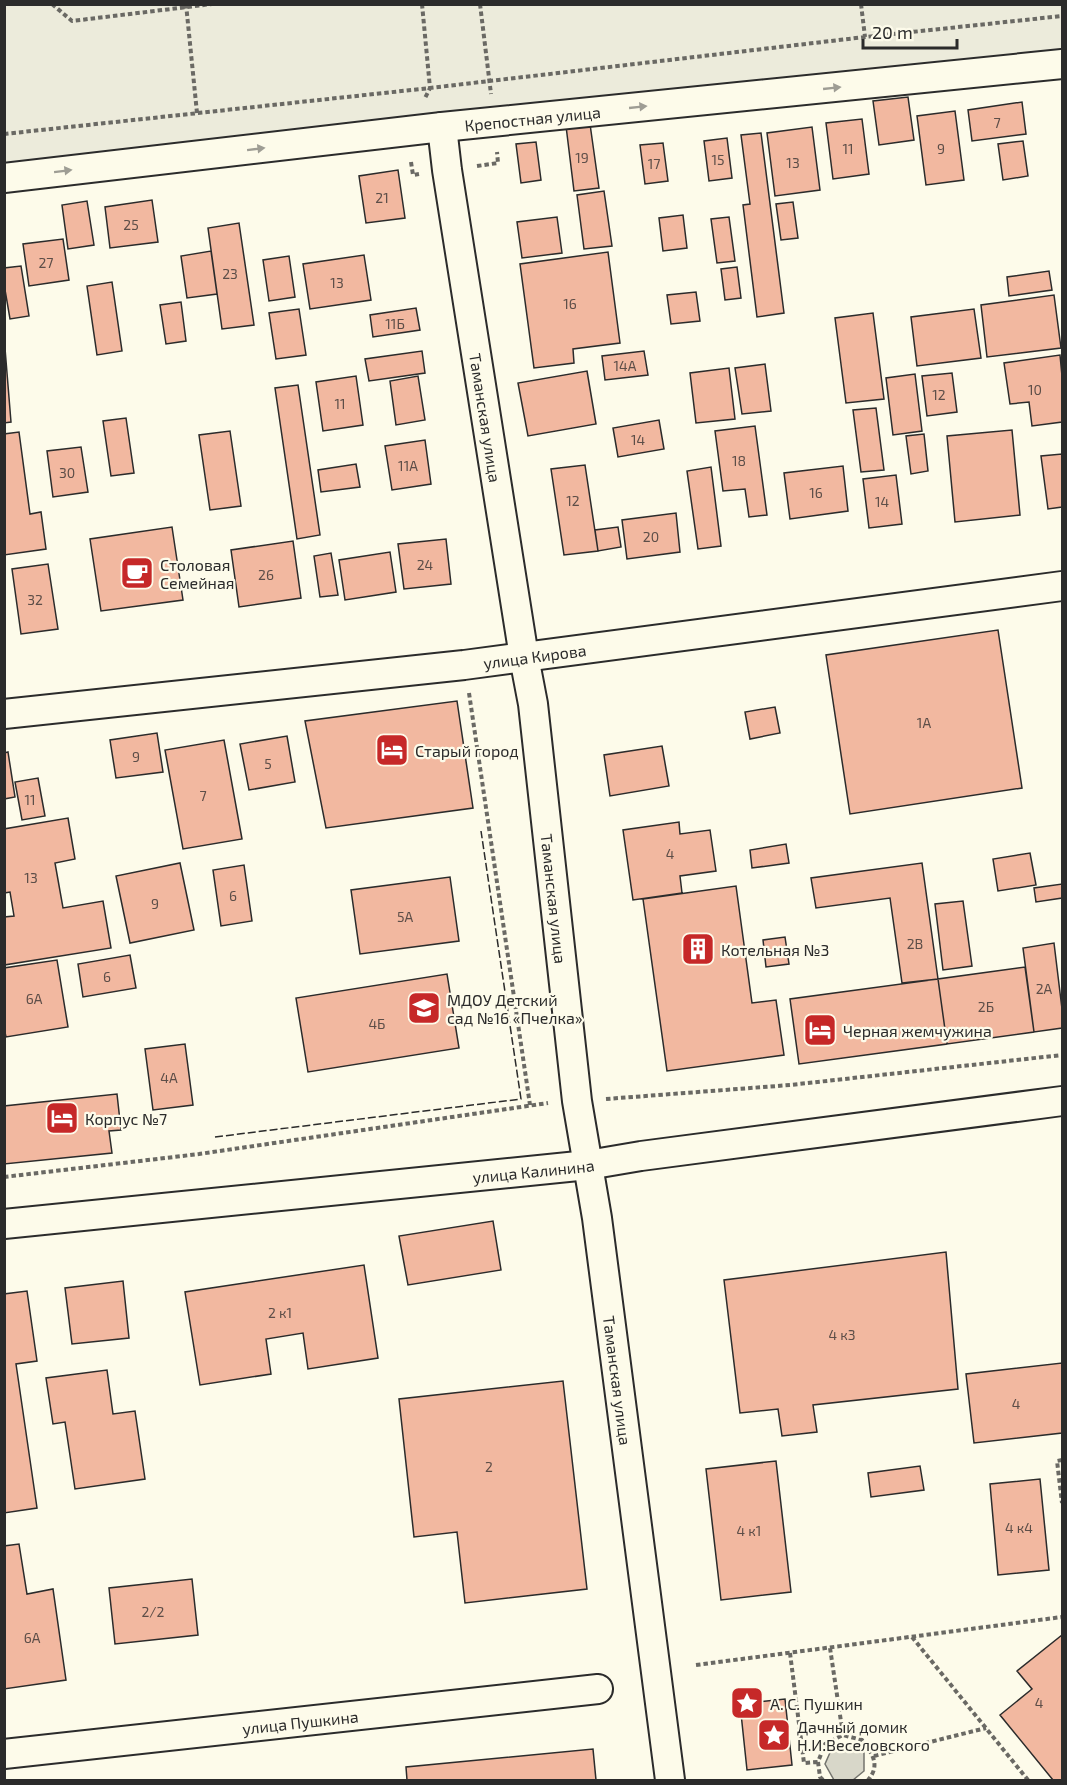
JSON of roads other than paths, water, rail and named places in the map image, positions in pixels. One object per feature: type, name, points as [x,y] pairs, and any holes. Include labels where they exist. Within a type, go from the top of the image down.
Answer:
[{"type":"street","name":"Крепостная улица","points":[[4,178],[442,127],[1062,64]]},
{"type":"street","name":"Таманская улица","points":[[442,127],[533,704],[577,1101],[597,1218],[670,1780]]},
{"type":"street","name":"улица Кирова","points":[[4,714],[524,657],[1062,586]]},
{"type":"street","name":"улица Калинина","points":[[4,1224],[588,1165],[641,1156],[1062,1101]]},
{"type":"street","name":"улица Пушкина","points":[[4,1754],[598,1689]]},
{"type":"place","name":"Столовая Семейная","points":[[137,573]]},
{"type":"place","name":"Старый город","points":[[392,750]]},
{"type":"place","name":"Котельная №3","points":[[698,949]]},
{"type":"place","name":"МДОУ Детский сад №16 «Пчелка»","points":[[424,1008]]},
{"type":"place","name":"Черная жемчужина","points":[[820,1030]]},
{"type":"place","name":"Корпус №7","points":[[62,1118]]},
{"type":"place","name":"А. С. Пушкин","points":[[747,1703]]},
{"type":"place","name":"Дачный домик Н.И.Веселовского","points":[[774,1735]]}]
